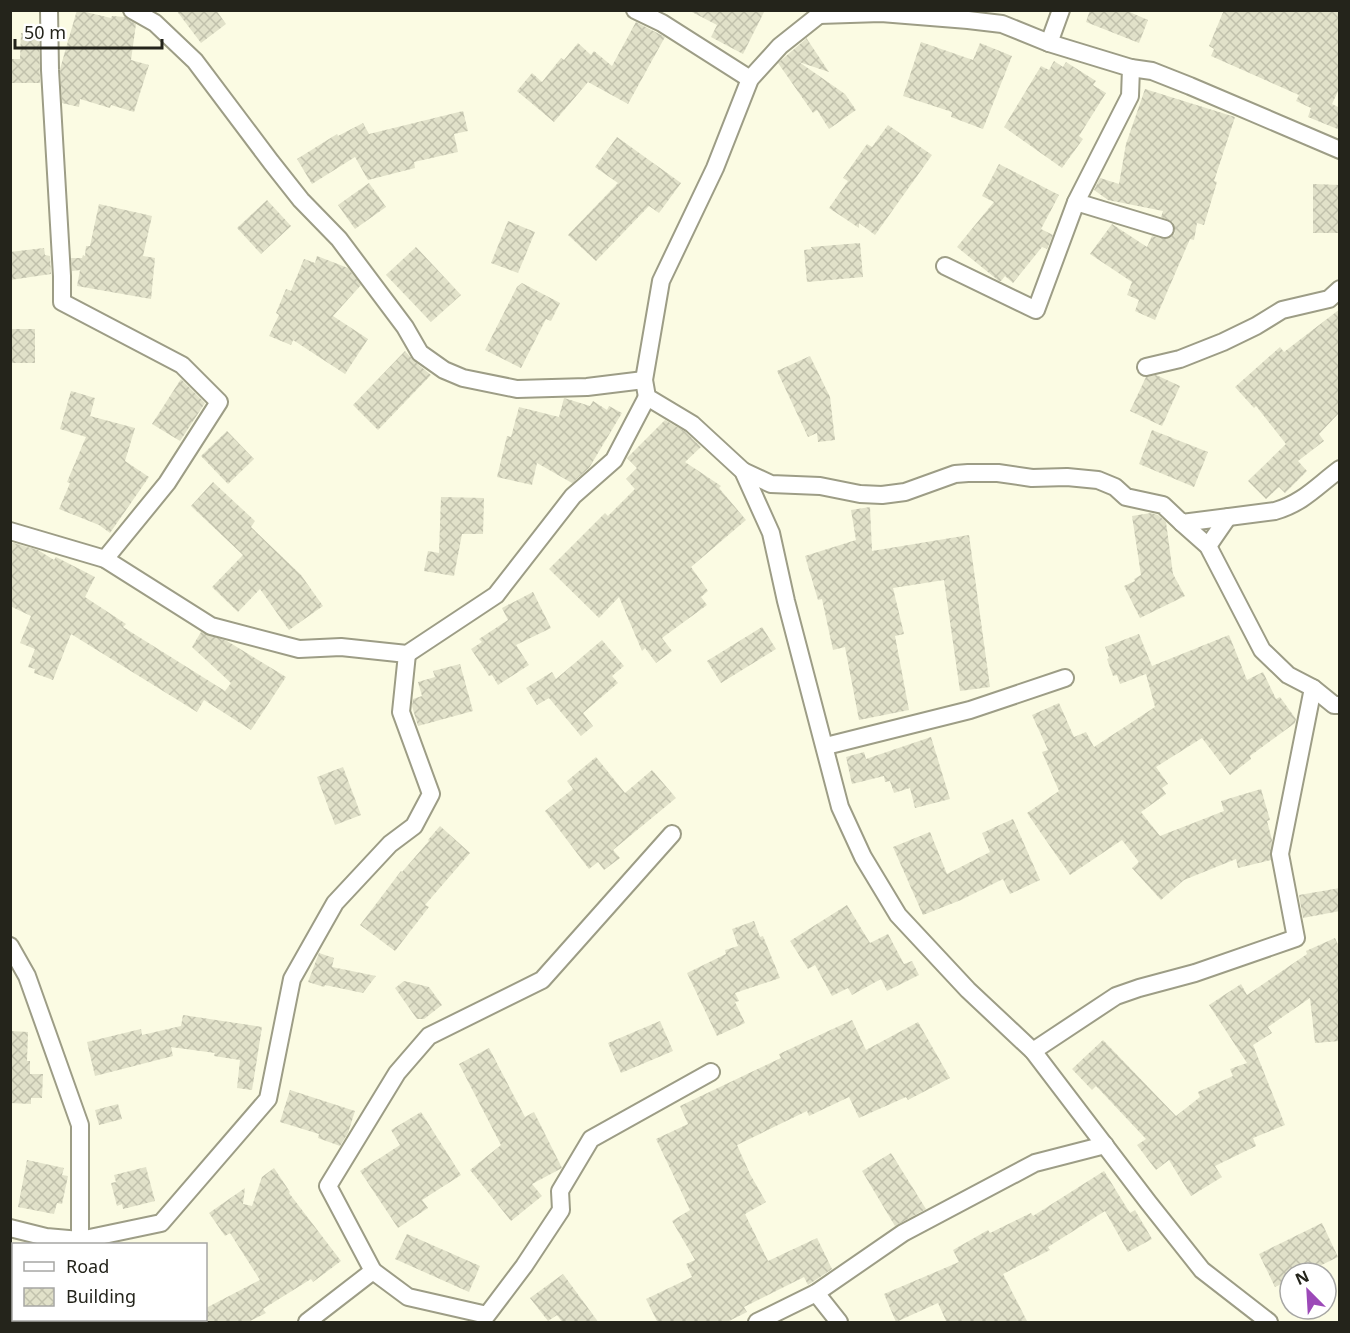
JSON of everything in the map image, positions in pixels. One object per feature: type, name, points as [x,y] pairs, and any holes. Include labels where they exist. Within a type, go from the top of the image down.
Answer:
[{"type":"street","points":[[49,10],[62,302],[182,365],[219,402],[167,483],[105,559]]},
{"type":"street","points":[[132,10],[155,22],[195,61],[301,200],[339,239],[405,327],[420,353],[444,370],[463,378],[517,389],[587,387],[644,380]]},
{"type":"street","points":[[635,10],[662,23],[750,79]]},
{"type":"street","points":[[1049,43],[1061,10]]},
{"type":"street","points":[[10,531],[105,559],[211,626],[298,649],[341,647],[407,654],[496,595],[573,496],[614,460],[646,397],[644,380],[661,281],[715,168],[750,79],[780,46],[820,13],[881,13],[1002,24],[1049,43],[1131,68],[1152,71],[1340,150]]},
{"type":"street","points":[[945,266],[1036,310],[1076,202],[1130,96],[1131,68]]},
{"type":"street","points":[[1076,202],[1165,229]]},
{"type":"street","points":[[1146,367],[1180,359],[1223,342],[1282,310],[1329,298],[1340,289]]},
{"type":"street","points":[[646,397],[692,424],[743,471],[771,483],[820,486],[860,494],[882,495],[905,492],[961,474],[998,473],[1032,478],[1066,477],[1098,480],[1115,487],[1126,497],[1163,505],[1208,546],[1262,650],[1288,675],[1313,688],[1334,705],[1340,705]]},
{"type":"street","points":[[1182,523],[1275,512],[1306,498],[1320,483],[1340,469]]},
{"type":"street","points":[[743,471],[771,533],[786,601],[826,746],[840,807],[863,857],[898,915],[968,990],[1032,1051],[1202,1270],[1269,1323]]},
{"type":"street","points":[[1208,546],[1228,517]]},
{"type":"street","points":[[10,1228],[46,1237],[81,1242],[161,1223],[268,1099],[292,978],[336,903],[390,844],[414,826],[431,794],[401,712],[407,654]]},
{"type":"street","points":[[826,746],[970,710],[1065,678]]},
{"type":"street","points":[[1032,1051],[1116,996],[1195,973],[1296,938],[1280,854],[1313,688]]},
{"type":"street","points":[[672,834],[542,980],[429,1036],[397,1074],[328,1186],[373,1271],[408,1297],[487,1316],[561,1210],[560,1191],[591,1139],[711,1072]]},
{"type":"street","points":[[10,946],[27,976],[80,1125],[81,1242]]},
{"type":"street","points":[[757,1323],[816,1293],[903,1233],[1035,1163],[1105,1146]]},
{"type":"street","points":[[307,1323],[373,1271]]},
{"type":"street","points":[[816,1293],[839,1323]]},
{"type":"building","points":[[77,10],[111,18],[112,16],[125,17],[136,24],[131,60],[149,65],[134,112],[80,99],[79,107],[62,103],[60,69]]},
{"type":"building","points":[[176,10],[216,10],[226,24],[201,43]]},
{"type":"building","points":[[688,10],[765,10],[743,54],[711,37],[717,25]]},
{"type":"building","points":[[1090,10],[1125,10],[1148,20],[1139,43],[1086,22]]},
{"type":"building","points":[[1224,10],[1340,10],[1340,87],[1332,104],[1340,108],[1340,130],[1308,117],[1311,108],[1296,101],[1299,95],[1211,56],[1214,49],[1209,46]]},
{"type":"building","points":[[636,22],[665,37],[628,104],[588,82],[554,122],[517,91],[532,73],[542,82],[561,58],[564,60],[578,43],[591,55],[594,51],[612,66]]},
{"type":"building","points":[[21,33],[39,33],[40,83],[10,83],[10,59],[20,59]]},
{"type":"building","points":[[807,38],[829,72],[799,62],[845,94],[856,110],[829,129],[817,110],[813,113],[778,63]]},
{"type":"building","points":[[921,42],[973,60],[980,43],[1012,56],[983,129],[951,117],[952,112],[903,96]]},
{"type":"building","points":[[1054,61],[1063,67],[1066,62],[1096,81],[1093,85],[1106,93],[1079,136],[1083,139],[1062,168],[1004,127],[1041,66],[1049,70]]},
{"type":"building","points":[[1145,89],[1235,117],[1214,181],[1217,182],[1204,225],[1197,223],[1194,240],[1190,239],[1155,320],[1135,311],[1139,300],[1127,295],[1132,282],[1090,254],[1112,224],[1147,247],[1152,236],[1167,239],[1175,233],[1173,222],[1161,217],[1163,211],[1108,200],[1094,190],[1100,178],[1119,184],[1126,144]]},
{"type":"building","points":[[463,111],[468,131],[454,134],[458,152],[414,162],[415,168],[368,180],[355,157],[312,184],[297,159],[337,134],[338,136],[363,123],[369,134]]},
{"type":"building","points":[[888,125],[932,155],[875,235],[859,223],[859,228],[829,208],[848,181],[843,178],[867,144],[872,147]]},
{"type":"building","points":[[617,137],[681,183],[659,213],[649,206],[596,261],[568,235],[618,183],[595,167]]},
{"type":"building","points":[[999,164],[1059,195],[1041,229],[1053,235],[1047,249],[1042,247],[1013,283],[1005,276],[999,281],[957,247],[994,202],[982,196]]},
{"type":"building","points":[[369,183],[386,207],[355,229],[338,205]]},
{"type":"building","points":[[1313,184],[1340,185],[1340,233],[1313,233]]},
{"type":"building","points":[[267,200],[291,226],[261,254],[237,228]]},
{"type":"building","points":[[99,204],[152,216],[143,256],[155,258],[151,299],[77,286],[80,270],[72,271],[71,258],[85,256],[86,246],[90,246]]},
{"type":"building","points":[[508,221],[535,232],[518,273],[491,263]]},
{"type":"building","points":[[860,243],[863,277],[807,282],[804,250],[812,249],[811,247]]},
{"type":"building","points":[[416,247],[461,295],[431,322],[386,275]]},
{"type":"building","points":[[44,248],[45,255],[50,256],[51,274],[10,280],[10,252]]},
{"type":"building","points":[[317,256],[348,268],[361,285],[333,316],[368,339],[345,374],[293,340],[291,345],[269,336],[279,315],[276,313],[286,289],[291,291],[304,259],[315,263]]},
{"type":"building","points":[[522,283],[560,303],[551,321],[546,319],[521,368],[485,350],[517,287]]},
{"type":"building","points":[[1340,309],[1340,412],[1319,434],[1324,441],[1298,461],[1307,471],[1285,493],[1279,487],[1266,499],[1248,481],[1286,444],[1256,406],[1254,408],[1235,387],[1280,347],[1284,352]]},
{"type":"building","points":[[10,329],[35,329],[35,363],[10,363]]},
{"type":"building","points":[[405,351],[431,375],[378,430],[353,405]]},
{"type":"building","points":[[810,356],[830,397],[835,440],[818,442],[817,433],[808,437],[777,371]]},
{"type":"building","points":[[1156,375],[1180,386],[1162,426],[1130,411],[1146,377]]},
{"type":"building","points":[[181,379],[205,403],[180,441],[152,424]]},
{"type":"building","points":[[71,391],[95,398],[90,416],[135,428],[125,461],[149,477],[110,533],[99,525],[59,509],[70,483],[67,482],[86,437],[60,429]]},
{"type":"building","points":[[564,398],[590,406],[593,401],[607,410],[609,406],[622,413],[589,468],[572,483],[537,463],[532,485],[497,477],[507,436],[511,437],[519,407],[559,417]]},
{"type":"building","points":[[665,420],[686,432],[701,447],[685,462],[721,486],[719,488],[746,520],[691,567],[708,591],[701,597],[707,605],[662,638],[672,651],[656,663],[645,648],[642,651],[619,597],[599,618],[549,569],[605,513],[608,516],[635,489],[626,479],[637,468],[627,458]]},
{"type":"building","points":[[1152,430],[1208,452],[1194,487],[1139,464]]},
{"type":"building","points":[[227,431],[254,459],[228,484],[201,456]]},
{"type":"building","points":[[213,482],[255,521],[251,527],[301,575],[323,606],[289,630],[260,589],[238,612],[212,587],[243,555],[191,506]]},
{"type":"building","points":[[441,497],[484,498],[483,534],[462,534],[454,576],[424,571],[428,551],[439,553]]},
{"type":"building","points":[[870,507],[872,551],[969,535],[990,687],[960,691],[944,580],[893,588],[904,634],[895,636],[909,710],[859,720],[845,647],[833,650],[822,599],[818,600],[805,556],[856,540],[851,510]]},
{"type":"building","points":[[1151,513],[1158,515],[1166,522],[1173,574],[1185,596],[1140,618],[1124,586],[1141,575],[1132,516]]},
{"type":"building","points":[[10,542],[38,550],[54,560],[56,557],[95,577],[85,597],[126,624],[123,627],[225,691],[231,683],[192,647],[201,632],[227,641],[286,677],[251,730],[204,700],[197,712],[71,634],[53,680],[34,673],[35,669],[28,667],[35,649],[20,643],[31,616],[10,606]]},
{"type":"building","points":[[533,592],[551,628],[516,645],[529,665],[498,685],[492,675],[489,676],[471,649],[482,642],[479,639],[508,620],[502,608]]},
{"type":"building","points":[[762,627],[776,649],[721,683],[707,661]]},
{"type":"building","points":[[1139,634],[1152,666],[1229,635],[1247,680],[1263,672],[1276,699],[1280,697],[1296,719],[1295,723],[1250,756],[1251,759],[1230,775],[1202,738],[1156,767],[1168,784],[1162,788],[1166,794],[1141,812],[1160,836],[1224,811],[1221,801],[1261,789],[1270,820],[1267,821],[1272,840],[1271,860],[1238,868],[1236,859],[1184,880],[1161,900],[1132,868],[1139,862],[1122,840],[1070,875],[1027,813],[1059,791],[1042,752],[1048,750],[1032,715],[1059,703],[1074,737],[1086,732],[1094,747],[1155,707],[1146,674],[1120,684],[1117,675],[1113,676],[1107,659],[1109,658],[1105,647]]},
{"type":"building","points":[[602,640],[624,666],[612,676],[618,683],[583,713],[593,726],[581,736],[549,698],[537,705],[526,688],[552,672],[556,679]]},
{"type":"building","points":[[460,664],[473,711],[418,726],[412,706],[413,699],[422,696],[418,682],[435,677],[433,671]]},
{"type":"building","points":[[931,737],[950,799],[915,808],[910,788],[894,793],[890,781],[885,782],[884,776],[852,784],[846,757],[864,752],[866,759]]},
{"type":"building","points":[[596,757],[625,793],[652,770],[676,798],[613,850],[620,858],[604,870],[598,862],[589,869],[545,811],[573,789],[567,781]]},
{"type":"building","points":[[343,767],[361,815],[335,825],[317,777]]},
{"type":"building","points":[[1013,819],[1040,880],[1010,894],[1003,879],[961,900],[923,915],[893,847],[930,832],[947,874],[990,852],[982,833]]},
{"type":"building","points":[[440,826],[470,853],[425,905],[429,907],[395,951],[360,925],[401,871]]},
{"type":"building","points":[[1340,888],[1340,911],[1303,918],[1299,895]]},
{"type":"building","points":[[847,905],[870,943],[888,934],[904,964],[912,961],[919,975],[887,991],[881,979],[852,995],[848,988],[832,996],[815,965],[808,969],[790,941]]},
{"type":"building","points":[[754,921],[760,937],[763,936],[780,978],[735,993],[739,1001],[735,1002],[745,1023],[717,1036],[687,973],[726,954],[725,950],[738,946],[732,929]]},
{"type":"building","points":[[1335,938],[1340,949],[1340,1041],[1315,1043],[1310,998],[1268,1027],[1272,1033],[1253,1045],[1285,1125],[1253,1138],[1256,1146],[1215,1166],[1222,1177],[1191,1196],[1169,1160],[1156,1170],[1137,1145],[1146,1139],[1096,1086],[1092,1090],[1072,1069],[1103,1040],[1176,1116],[1200,1097],[1198,1092],[1233,1076],[1230,1069],[1247,1063],[1209,1005],[1241,984],[1247,995],[1307,954],[1306,951]]},
{"type":"building","points":[[319,953],[334,958],[332,967],[376,976],[363,993],[308,982]]},
{"type":"building","points":[[404,981],[429,987],[442,1005],[424,1019],[417,1019],[395,988]]},
{"type":"building","points":[[183,1015],[262,1027],[252,1090],[237,1088],[240,1060],[214,1056],[215,1053],[171,1047],[173,1056],[95,1076],[87,1042],[141,1029],[142,1035],[181,1026]]},
{"type":"building","points":[[852,1020],[866,1050],[918,1022],[950,1078],[908,1100],[906,1097],[859,1118],[849,1097],[809,1116],[807,1111],[737,1145],[766,1202],[745,1214],[768,1261],[817,1238],[832,1269],[808,1285],[804,1277],[744,1307],[747,1312],[725,1323],[658,1323],[646,1299],[692,1277],[686,1264],[695,1260],[672,1221],[690,1210],[656,1139],[688,1124],[680,1106],[781,1058],[779,1054]]},
{"type":"building","points":[[660,1021],[673,1051],[621,1073],[608,1043]]},
{"type":"building","points":[[10,1031],[28,1032],[27,1061],[30,1061],[30,1074],[43,1074],[42,1098],[31,1098],[31,1104],[10,1103]]},
{"type":"building","points":[[489,1048],[525,1117],[534,1112],[562,1168],[532,1184],[542,1196],[511,1221],[470,1170],[501,1145],[459,1064]]},
{"type":"building","points":[[290,1090],[355,1111],[348,1133],[340,1146],[318,1138],[319,1134],[280,1122]]},
{"type":"building","points":[[118,1104],[122,1119],[99,1125],[95,1110]]},
{"type":"building","points":[[421,1112],[461,1175],[422,1200],[428,1208],[398,1228],[360,1171],[400,1145],[391,1130]]},
{"type":"building","points":[[891,1153],[926,1209],[895,1226],[862,1171]]},
{"type":"building","points":[[27,1160],[64,1168],[62,1175],[68,1176],[62,1204],[57,1203],[54,1214],[18,1207]]},
{"type":"building","points":[[146,1167],[155,1201],[123,1209],[122,1204],[117,1206],[111,1183],[116,1182],[114,1175]]},
{"type":"building","points":[[274,1168],[289,1193],[341,1261],[313,1282],[311,1279],[263,1309],[266,1313],[246,1323],[206,1323],[207,1307],[260,1280],[230,1233],[225,1236],[209,1213],[245,1188],[243,1204],[252,1206],[262,1177]]},
{"type":"building","points":[[1104,1171],[1130,1213],[1135,1210],[1152,1239],[1128,1252],[1105,1211],[1048,1247],[1050,1250],[1003,1274],[1028,1323],[947,1323],[938,1303],[896,1322],[884,1294],[959,1262],[953,1250],[988,1230],[990,1233],[1031,1213],[1033,1216]]},
{"type":"building","points":[[1322,1223],[1338,1257],[1330,1261],[1278,1261],[1278,1286],[1275,1287],[1259,1254]]},
{"type":"building","points":[[407,1234],[480,1266],[469,1292],[395,1259]]},
{"type":"building","points":[[563,1274],[599,1323],[563,1323],[557,1315],[548,1321],[530,1298]]}]
